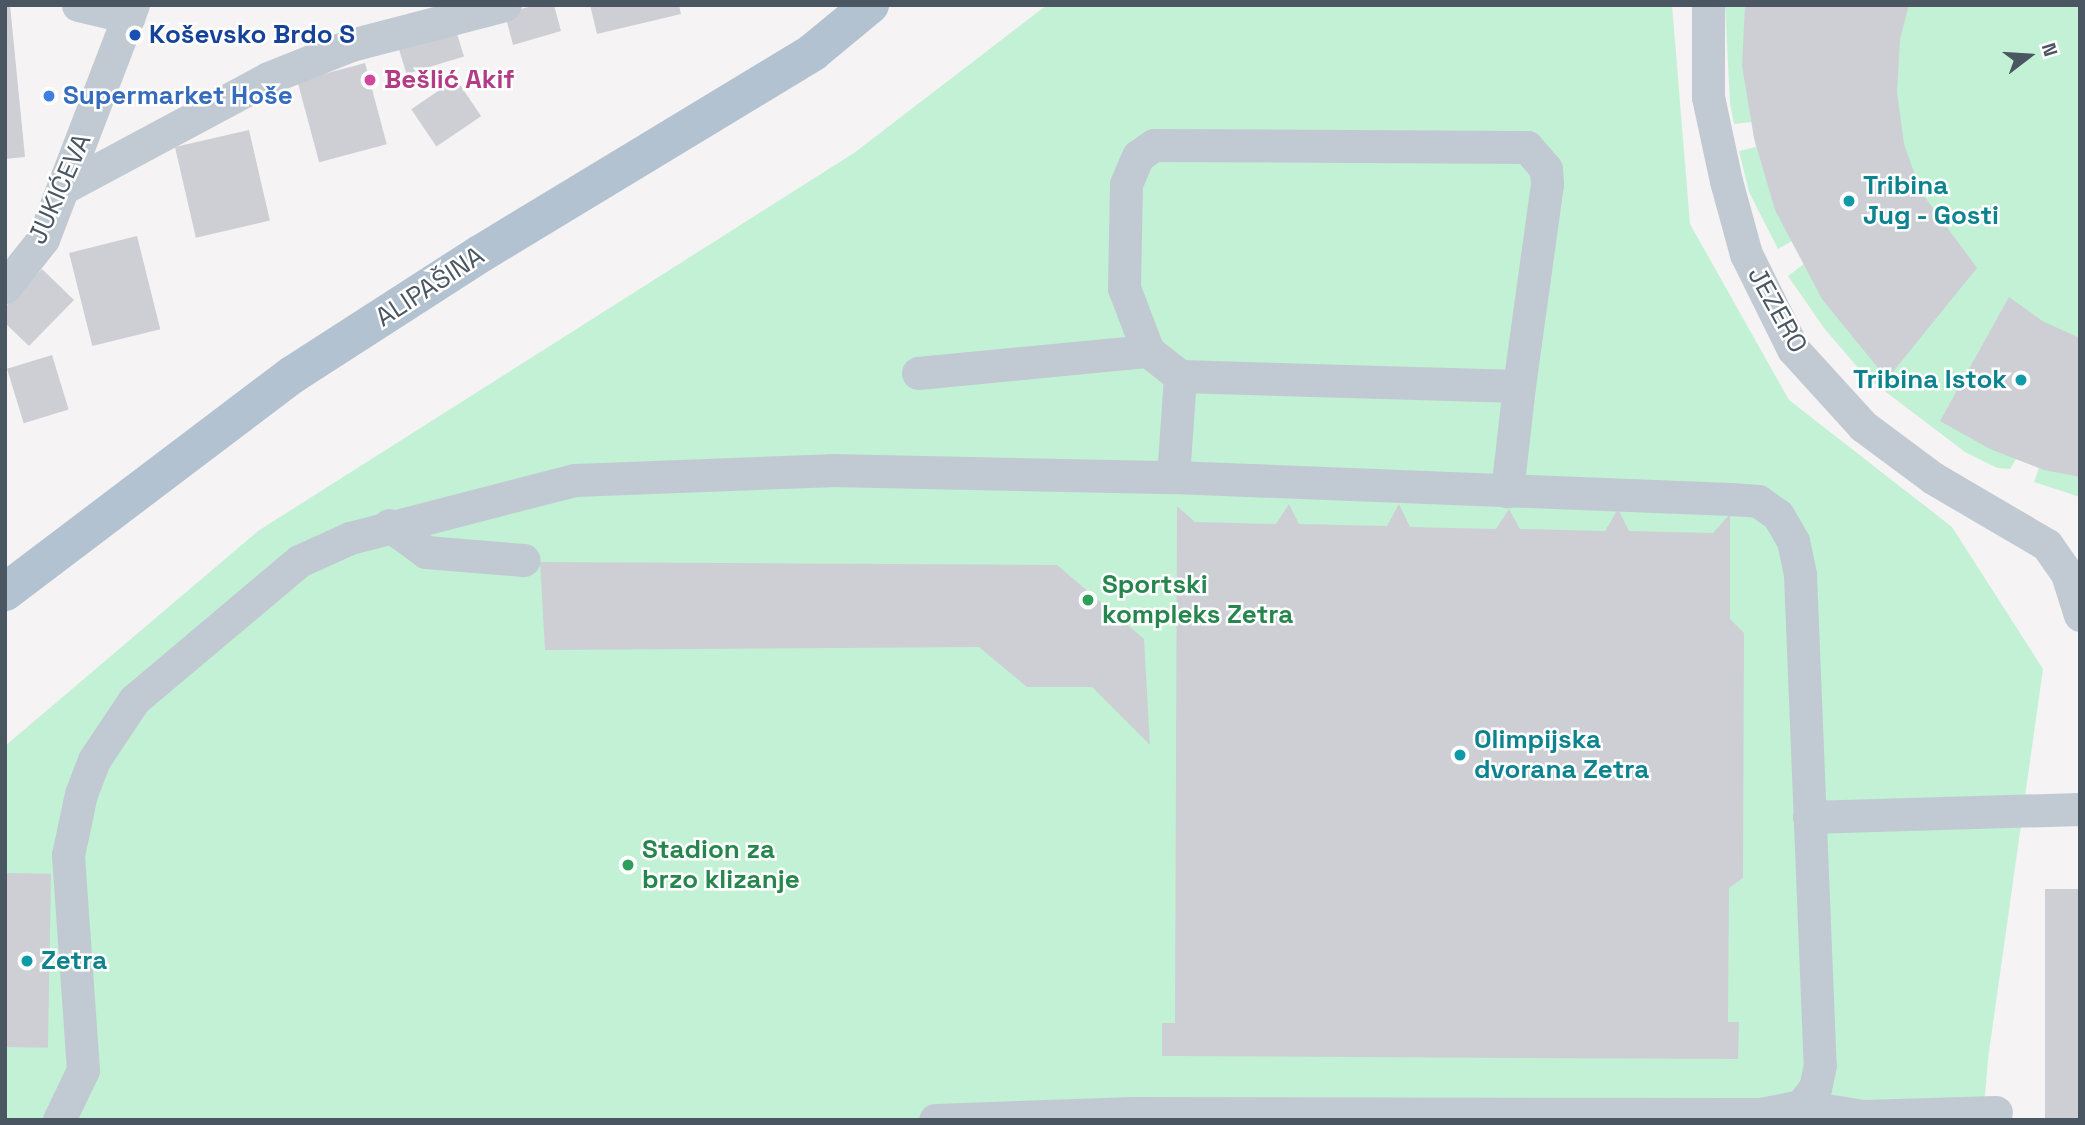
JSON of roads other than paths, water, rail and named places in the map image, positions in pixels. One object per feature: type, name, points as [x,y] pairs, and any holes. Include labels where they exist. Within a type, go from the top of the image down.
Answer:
[{"type":"main road","name":"ALIPAŠINA","points":[[5,593],[292,375],[480,254],[813,52],[870,5]]},
{"type":"street","points":[[78,5],[131,11]]},
{"type":"street","points":[[67,186],[268,78],[351,45],[505,5]]},
{"type":"street","name":"JEZERO","points":[[1708,5],[1708,97],[1726,181],[1745,254],[1793,349],[1863,426],[1933,478],[2047,545],[2073,573],[2080,615]]},
{"type":"street","name":"JUKIĆEVA","points":[[5,287],[43,239],[67,186],[131,11]]},
{"type":"street","points":[[1507,491],[1547,184],[1546,169],[1527,147],[1154,145],[1138,156],[1126,184],[1124,288],[1148,351],[1180,376],[1519,386]]},
{"type":"street","points":[[918,373],[1148,351]]},
{"type":"street","points":[[1173,477],[1180,376]]},
{"type":"street","points":[[59,1120],[83,1070],[68,855],[81,794],[94,760],[134,701],[299,561],[389,525],[575,480],[660,474],[830,470],[1173,477],[1758,501],[1778,515],[1793,541],[1800,575],[1820,1065],[1815,1088],[1801,1106]]},
{"type":"street","points":[[389,525],[426,552],[524,560]]},
{"type":"street","points":[[1809,817],[2080,809]]},
{"type":"street","points":[[935,1120],[1133,1113],[1761,1114],[1801,1106],[1863,1116],[1996,1112]]},
{"type":"place","name":"Koševsko Brdo S","points":[[135,35]]},
{"type":"place","name":"Bešlić Akif","points":[[370,80]]},
{"type":"place","name":"Supermarket Hoše","points":[[49,96]]},
{"type":"place","name":"Tribina Jug - Gosti","points":[[1849,201]]},
{"type":"place","name":"Tribina Istok","points":[[2021,380]]},
{"type":"place","name":"Sportski kompleks Zetra","points":[[1088,600]]},
{"type":"place","name":"Olimpijska dvorana Zetra","points":[[1460,755]]},
{"type":"place","name":"Stadion za brzo klizanje","points":[[628,865]]},
{"type":"place","name":"Zetra","points":[[27,961]]}]
